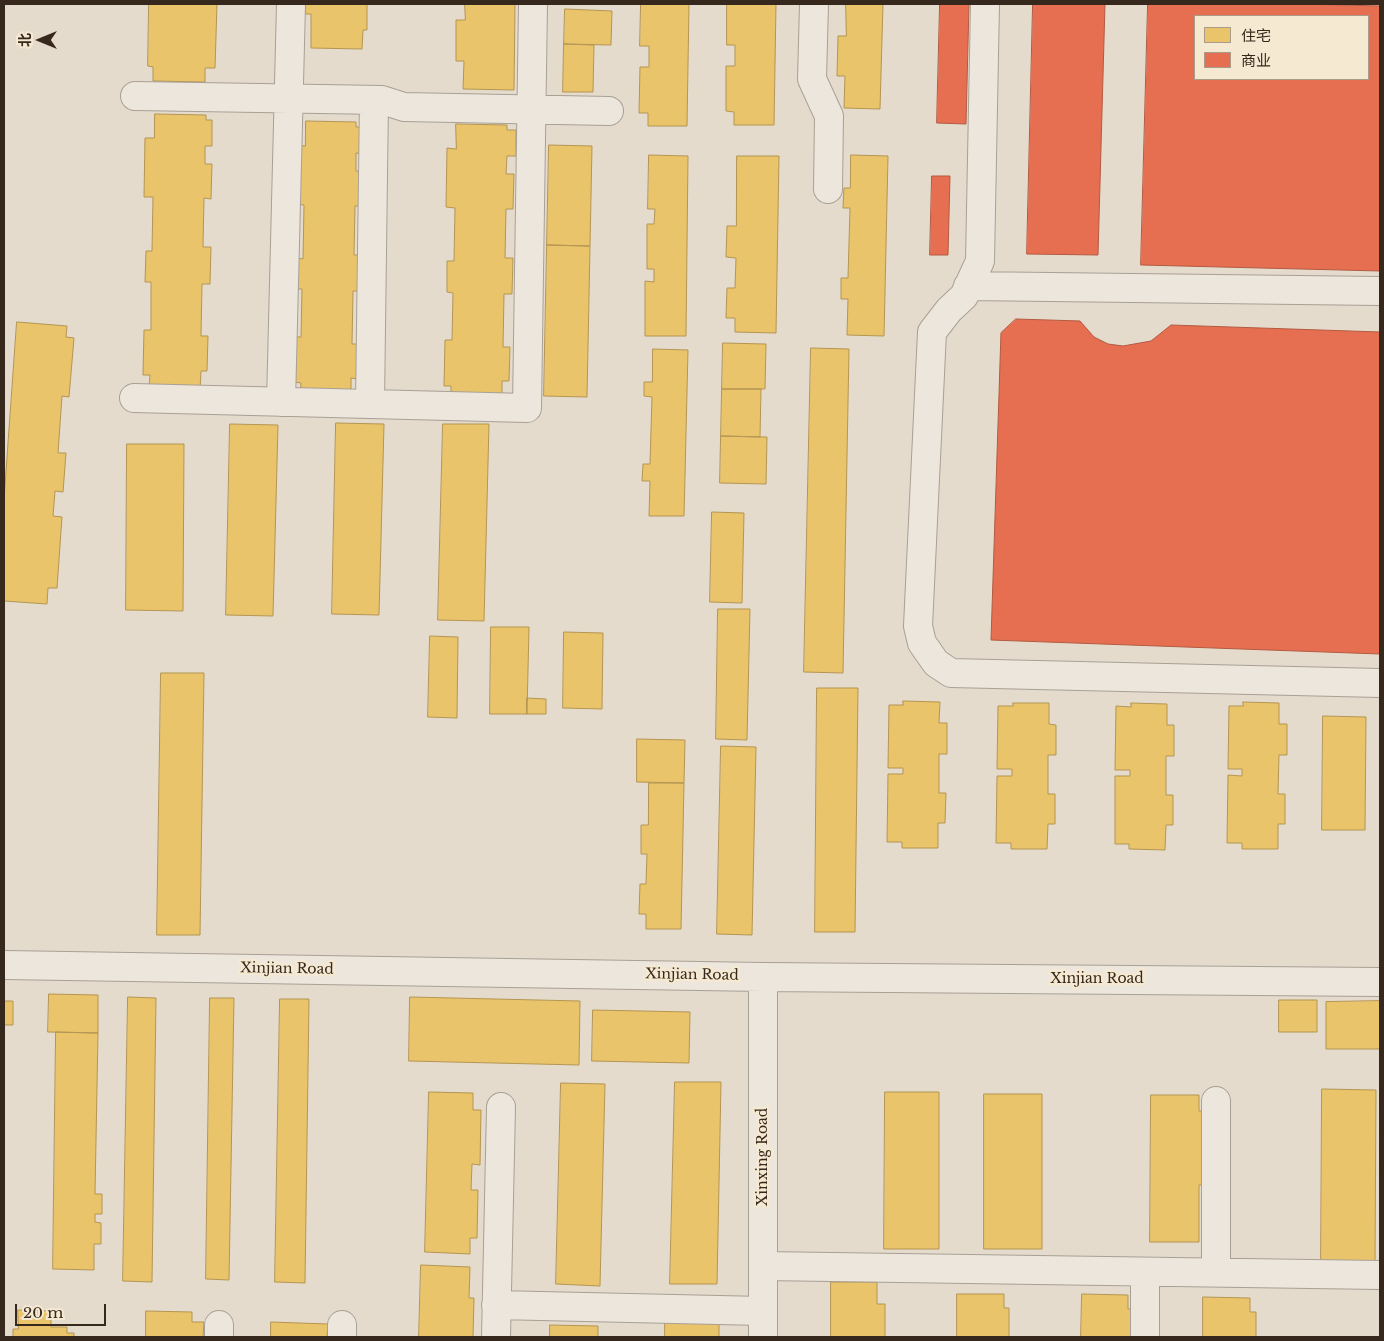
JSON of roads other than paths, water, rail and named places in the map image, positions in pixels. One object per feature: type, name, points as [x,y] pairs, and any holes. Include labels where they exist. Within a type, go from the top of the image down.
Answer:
[{"type":"street","points":[[280,402],[291,4]]},
{"type":"street","points":[[134,398],[527,408],[533,4]]},
{"type":"street","points":[[814,4],[812,79],[829,116],[828,188]]},
{"type":"street","points":[[985,4],[980,262],[964,296],[949,310],[932,332],[918,626],[922,643],[936,663],[951,673],[1380,683]]},
{"type":"street","points":[[136,96],[382,100],[404,107],[609,111]]},
{"type":"street","points":[[370,404],[374,100]]},
{"type":"street","points":[[968,286],[1380,291]]},
{"type":"street","name":"Xinjian Road","points":[[4,965],[763,976],[1380,982]]},
{"type":"street","name":"Xinxing Road","points":[[763,976],[763,1324]]},
{"type":"street","points":[[1216,1101],[1216,1272]]},
{"type":"street","points":[[496,1337],[501,1107]]},
{"type":"street","points":[[763,1266],[1380,1275]]},
{"type":"street","points":[[1145,1272],[1145,1337]]},
{"type":"street","points":[[496,1305],[763,1324]]}]
